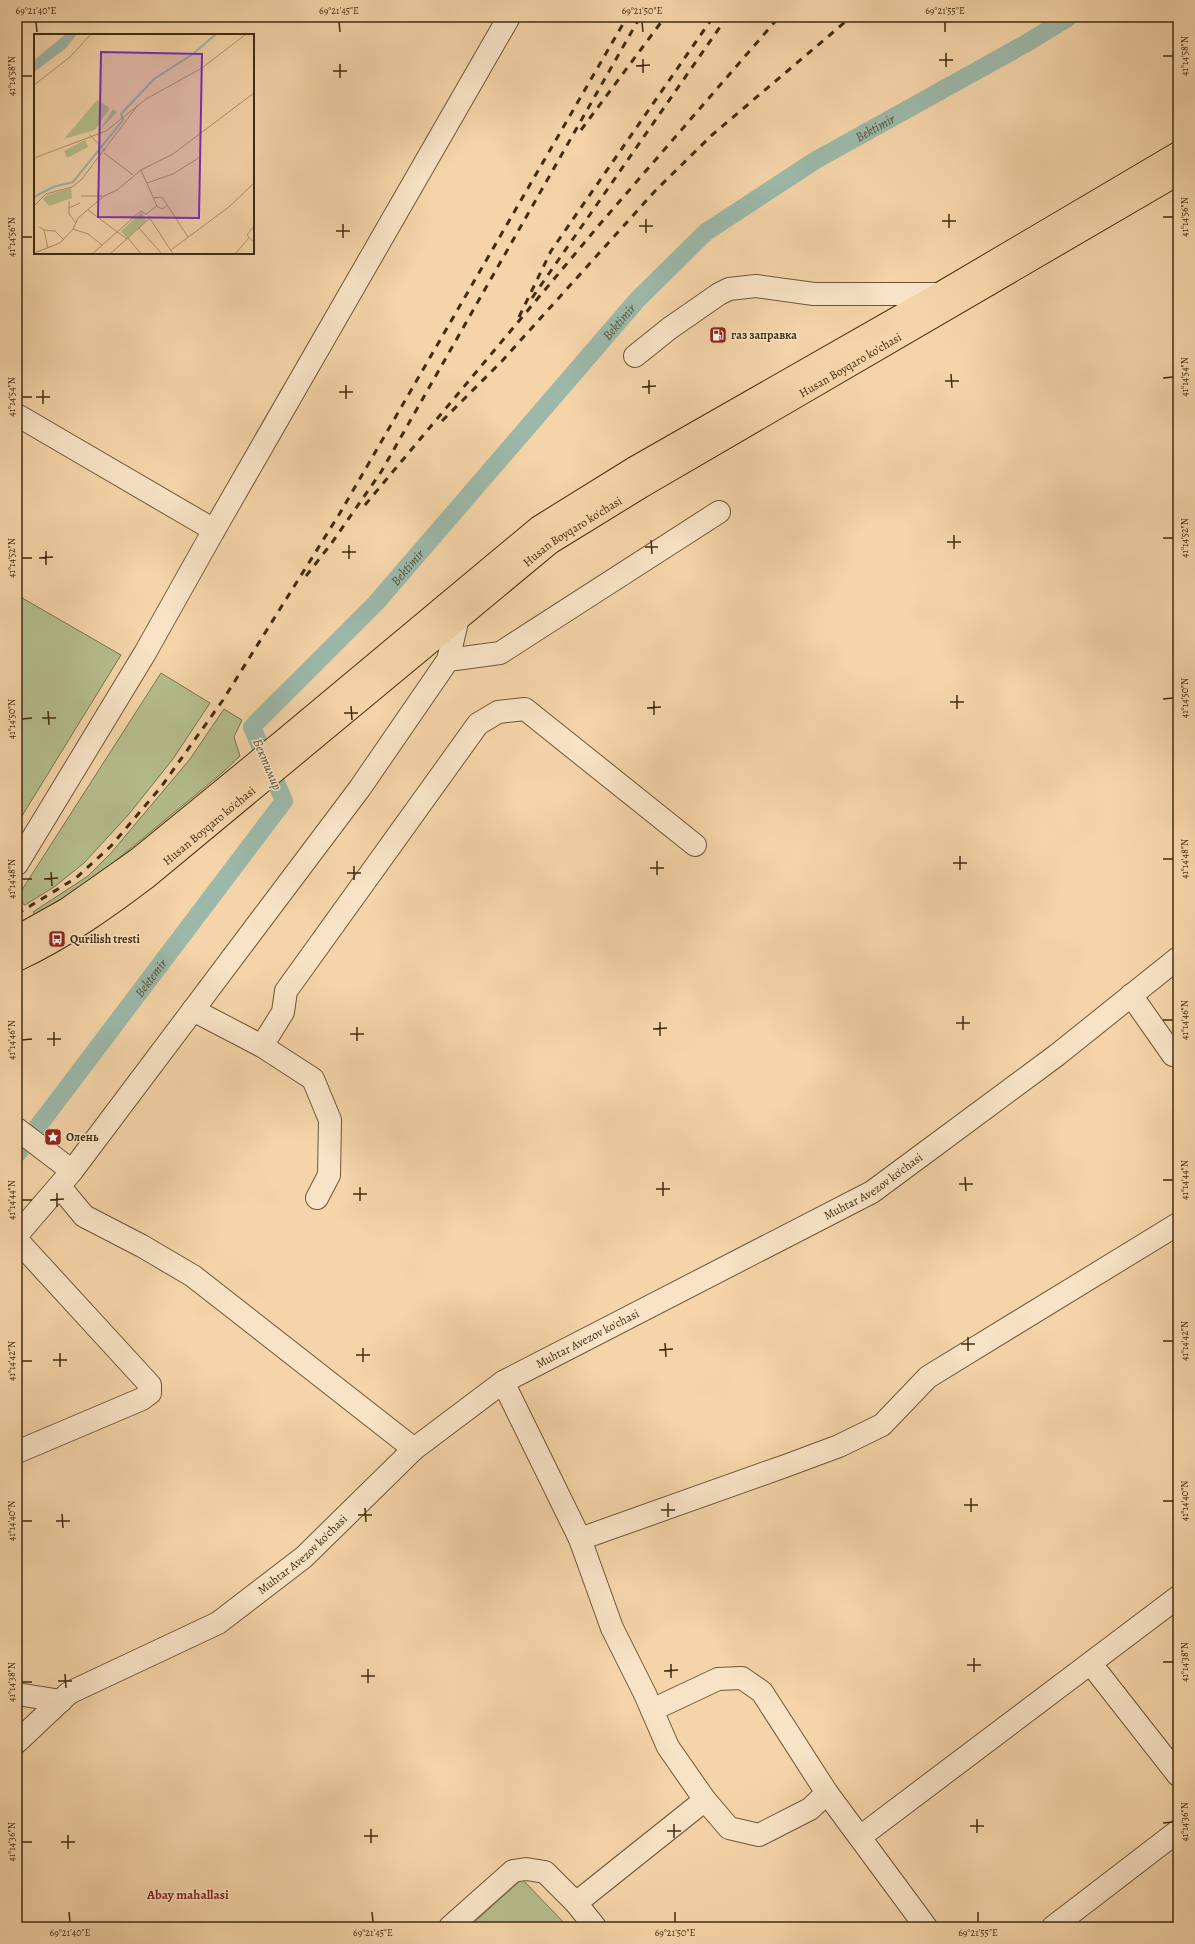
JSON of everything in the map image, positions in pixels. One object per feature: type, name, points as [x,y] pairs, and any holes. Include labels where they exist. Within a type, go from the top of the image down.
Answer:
[{"type":"main road","name":"Husan Boyqaro ko'chasi","points":[[292,745],[539,527],[634,468],[938,294],[1178,153]]},
{"type":"main road","name":"Husan Boyqaro ko'chasi","points":[[17,937],[67,910],[239,788],[292,745],[458,618],[550,543],[641,487],[1178,174]]},
{"type":"main road","name":"Husan Boyqaro ko'chasi","points":[[17,960],[77,928],[146,878],[239,788]]},
{"type":"street","points":[[17,864],[145,654],[214,530],[509,17]]},
{"type":"street","points":[[635,356],[670,328],[719,294],[729,289],[756,286],[814,294],[938,294]]},
{"type":"street","points":[[17,415],[214,530]]},
{"type":"street","points":[[448,660],[500,653],[719,512]]},
{"type":"street","points":[[17,1235],[66,1179],[360,788],[448,660],[458,618]]},
{"type":"street","points":[[262,1046],[283,1012],[286,991],[290,985],[478,724],[498,712],[525,709],[695,845]]},
{"type":"street","name":"Muhtar Avezov ko'chasi","points":[[17,1742],[69,1693],[218,1623],[304,1557],[414,1449],[503,1382],[872,1192],[1057,1055],[1178,958]]},
{"type":"street","points":[[1131,995],[1173,1055]]},
{"type":"street","points":[[194,1010],[262,1046],[313,1079],[330,1120],[329,1175],[316,1198]]},
{"type":"street","points":[[17,1129],[48,1152],[66,1179],[84,1216],[142,1246],[193,1276],[414,1449]]},
{"type":"street","points":[[580,1540],[839,1446],[882,1425],[928,1377],[1178,1224]]},
{"type":"street","points":[[17,1240],[150,1385],[150,1393],[142,1399],[17,1452]]},
{"type":"street","points":[[503,1382],[580,1540],[612,1628],[652,1710],[668,1748],[705,1800],[729,1828],[759,1835],[810,1809],[827,1793]]},
{"type":"street","points":[[860,1837],[1178,1597]]},
{"type":"street","points":[[1091,1664],[1178,1775]]},
{"type":"street","points":[[652,1710],[718,1679],[742,1678],[762,1692],[827,1793],[926,1927]]},
{"type":"street","points":[[17,1694],[61,1701]]},
{"type":"street","points":[[576,1903],[705,1800]]},
{"type":"street","points":[[1053,1927],[1178,1831]]},
{"type":"street","points":[[450,1927],[513,1871],[526,1869],[545,1872],[576,1903],[595,1927]]},
{"type":"green space","points":[[17,595],[121,655],[17,824]]},
{"type":"green space","points":[[161,673],[210,703],[173,759],[129,814],[84,863],[54,887],[25,905],[19,902],[18,896]]},
{"type":"green space","points":[[224,709],[242,720],[234,737],[240,756],[222,773],[91,881],[35,915],[33,912],[88,876],[111,853],[190,759]]},
{"type":"green space","points":[[522,1879],[568,1927],[469,1927]]},
{"type":"waterway","name":"Bektimir","points":[[17,1154],[284,801],[252,727],[376,603],[638,299],[706,232],[816,160],[1025,44],[1069,17]]},
{"type":"railway","points":[[17,914],[76,878],[111,846],[161,787],[223,700],[340,513],[627,17]]},
{"type":"railway","points":[[306,576],[331,544],[381,472],[640,17]]},
{"type":"railway","points":[[581,130],[665,17]]},
{"type":"railway","points":[[519,317],[551,251],[713,17]]},
{"type":"railway","points":[[532,298],[727,17]]},
{"type":"railway","points":[[365,505],[600,224],[779,17]]},
{"type":"railway","points":[[442,421],[502,361],[655,191],[712,135],[851,17]]},
{"type":"place","name":"газ заправка","points":[[718,335]]},
{"type":"place","name":"Qurilish tresti","points":[[57,939]]},
{"type":"place","name":"Олень","points":[[53,1137]]},
{"type":"district","name":"Abay mahallasi","points":[[188,1894]]},
{"type":"water label","name":"Бектимир","points":[[268,764]]},
{"type":"water label","name":"Bektemir","points":[[151,978]]}]
